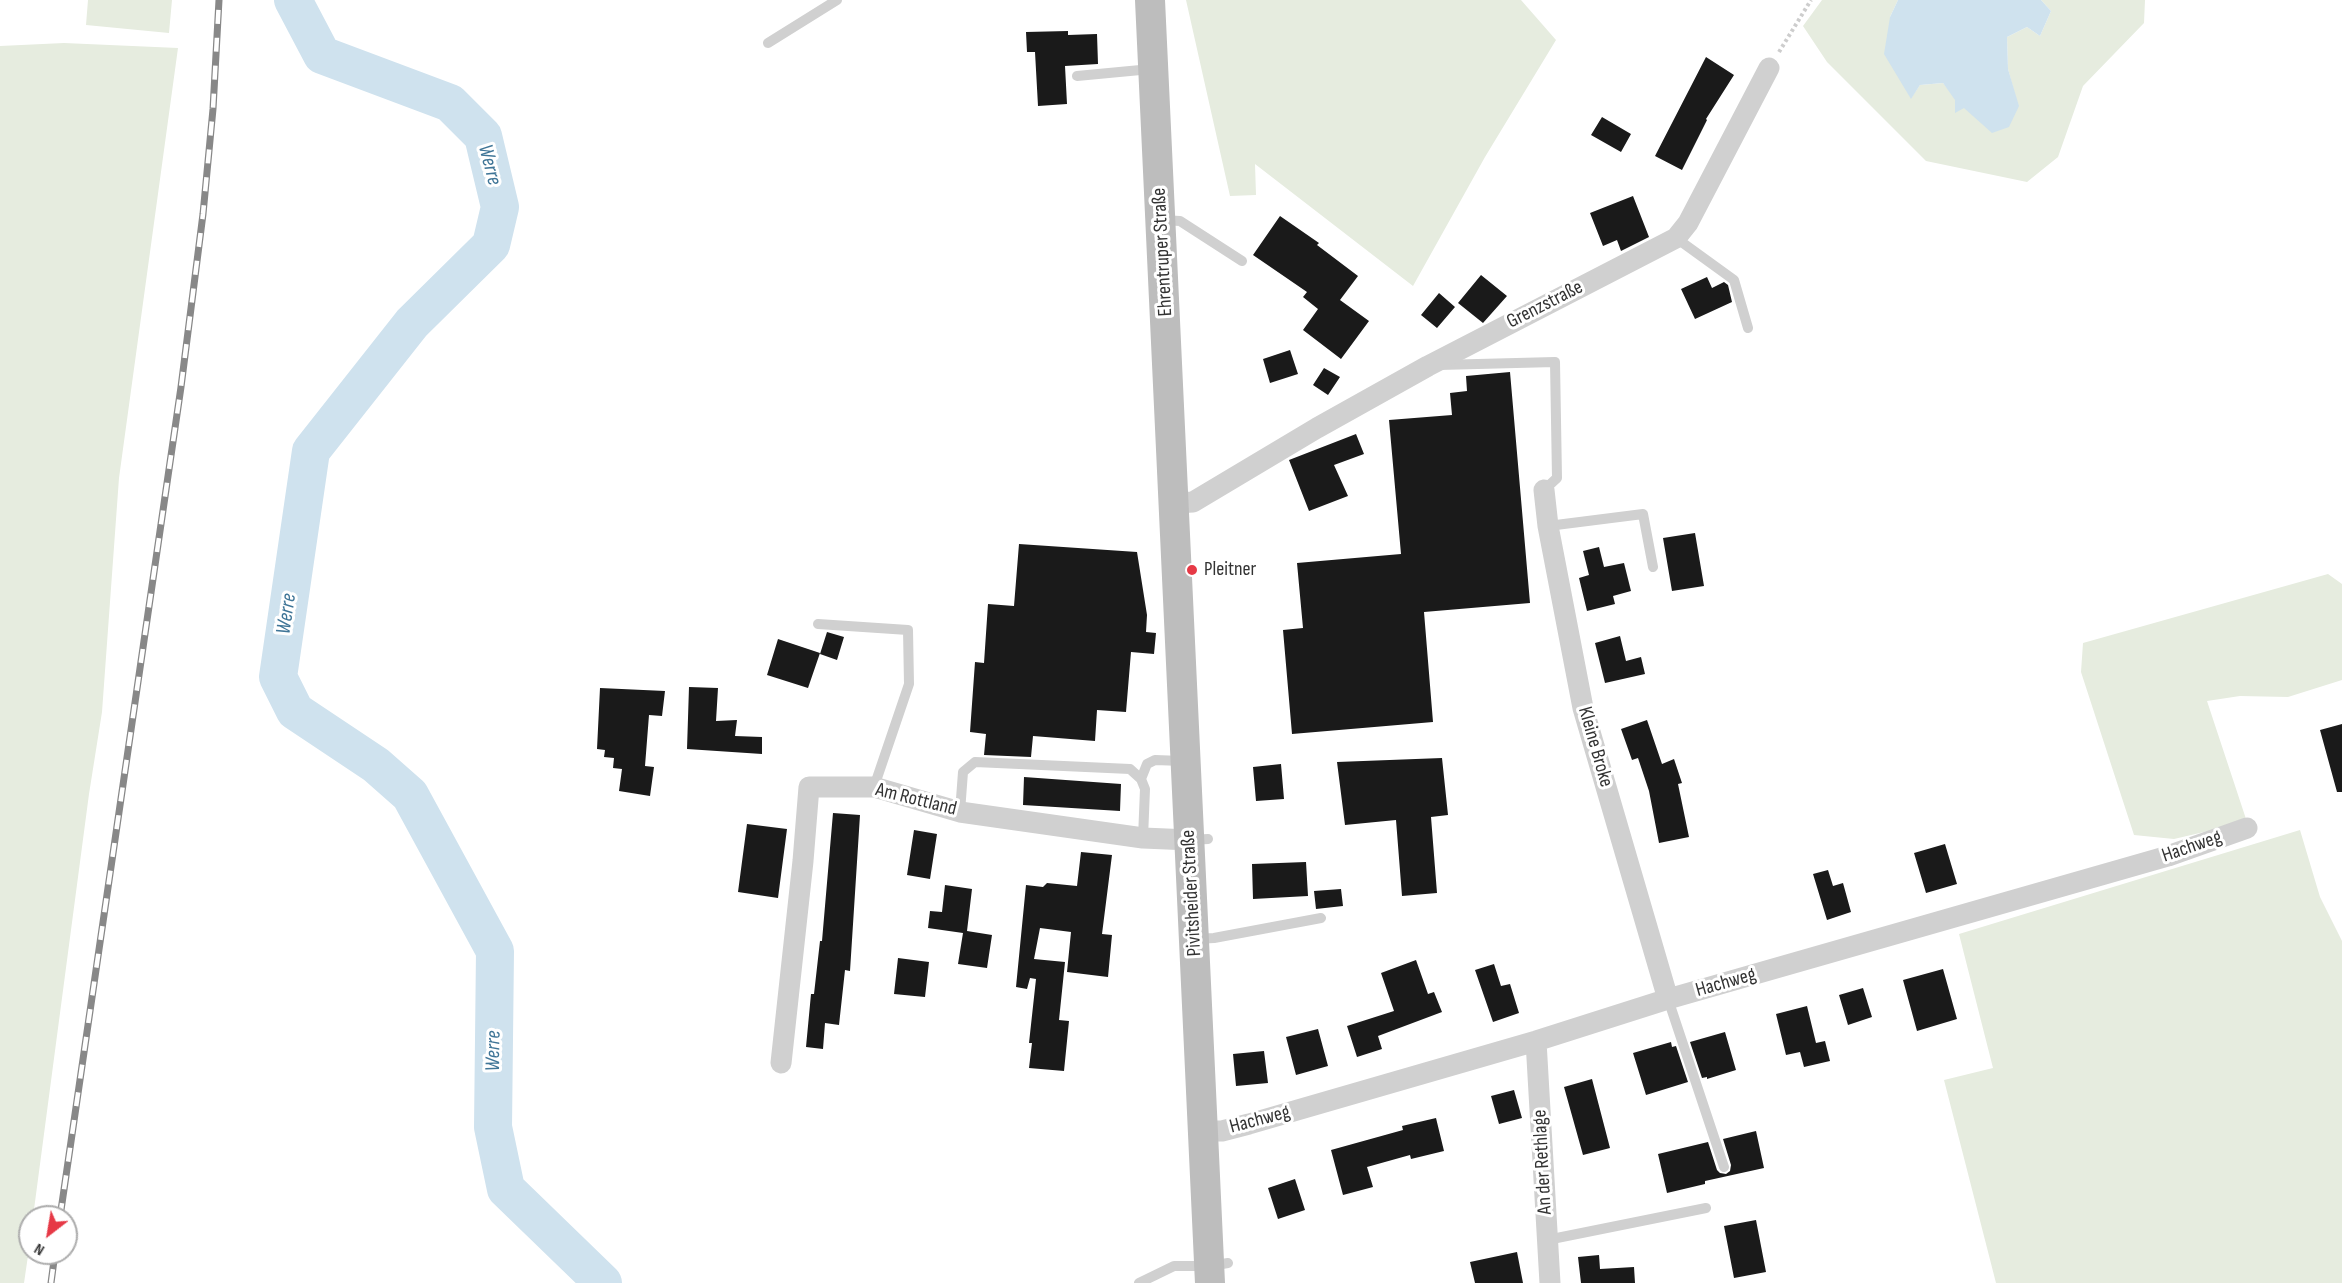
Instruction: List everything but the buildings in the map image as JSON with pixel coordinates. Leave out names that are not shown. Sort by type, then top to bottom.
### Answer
[{"type":"main road","name":"Ehrentruper Straße","points":[[1150,0],[1175,503]]},
{"type":"main road","name":"Pivitsheider Straße","points":[[1175,503],[1186,761],[1199,839],[1194,939],[1203,1131],[1216,1270]]},
{"type":"street","name":"Grenzstraße","points":[[1175,503],[1193,502],[1327,422],[1428,366],[1676,238],[1688,224],[1769,68]]},
{"type":"street","name":"Kleine Broke","points":[[1544,490],[1548,526],[1583,708],[1668,999]]},
{"type":"street","name":"Am Rottland","points":[[781,1063],[803,861],[808,787],[874,788],[960,812],[1143,838],[1199,839]]},
{"type":"street","name":"Hachweg","points":[[1203,1131],[1222,1131],[1249,1124],[1536,1041],[1668,999],[2168,856],[2247,828]]},
{"type":"street","name":"An der Rethlage","points":[[1536,1041],[1550,1283]]},
{"type":"lane","points":[[768,43],[819,5],[837,0]]},
{"type":"lane","points":[[1077,76],[1155,68]]},
{"type":"lane","points":[[1161,220],[1180,221],[1242,261]]},
{"type":"lane","points":[[1676,238],[1734,280],[1748,328]]},
{"type":"lane","points":[[1428,366],[1555,362],[1557,478],[1544,490]]},
{"type":"lane","points":[[1548,526],[1643,514],[1653,567]]},
{"type":"lane","points":[[818,624],[908,630],[909,684],[874,788]]},
{"type":"lane","points":[[1141,779],[1147,764],[1155,760],[1186,761]]},
{"type":"lane","points":[[960,812],[963,772],[975,762],[1130,770],[1141,779],[1144,789],[1143,838]]},
{"type":"lane","points":[[1194,939],[1214,938],[1321,918]]},
{"type":"lane","points":[[1668,999],[1724,1167]]},
{"type":"lane","points":[[1547,1240],[1706,1208]]},
{"type":"lane","points":[[1139,1283],[1174,1266],[1216,1270]]},
{"type":"path","points":[[1769,68],[1811,0]]},
{"type":"shaded area","points":[[88,0],[172,0],[169,33],[86,25]]},
{"type":"shaded area","points":[[1186,0],[1521,0],[1556,40],[1485,157],[1413,286],[1255,164],[1256,195],[1230,196]]},
{"type":"shaded area","points":[[1822,0],[1898,0],[1890,17],[1904,85],[1911,98],[1920,85],[1943,83],[1964,108],[2018,106],[2008,69],[2007,37],[2027,27],[2040,36],[2051,11],[2041,0],[2145,0],[2144,23],[2083,86],[2058,157],[2027,182],[1926,161],[1827,62],[1803,26]]},
{"type":"shaded area","points":[[64,43],[178,48],[119,478],[102,712],[35,1205],[18,1205],[18,1265],[27,1265],[24,1283],[0,1283],[0,46]]},
{"type":"shaded area","points":[[2328,574],[2342,584],[2342,680],[2288,697],[2240,696],[2207,701],[2247,822],[2174,839],[2134,835],[2081,672],[2083,643]]},
{"type":"shaded area","points":[[2300,830],[2320,897],[2342,941],[2342,1283],[1996,1283],[1944,1080],[1993,1068],[1959,934]]},
{"type":"water","points":[[1898,0],[2041,0],[2051,11],[2040,36],[2027,27],[2007,37],[2008,69],[2019,106],[2009,127],[1992,133],[1964,108],[1955,113],[1955,100],[1943,83],[1920,85],[1911,99],[1884,54],[1890,17]]},
{"type":"waterway","name":"Werre","points":[[293,0],[322,55],[450,103],[483,136],[500,207],[491,245],[412,323],[311,451],[278,677],[295,711],[376,765],[410,795],[495,951],[493,1127],[506,1189],[603,1283]]},
{"type":"railway","points":[[62,1205],[181,387],[203,214],[213,109],[219,0]]},
{"type":"railway","points":[[51,1283],[53,1265]]},
{"type":"place","name":"Pleitner","points":[[1192,570]]}]
